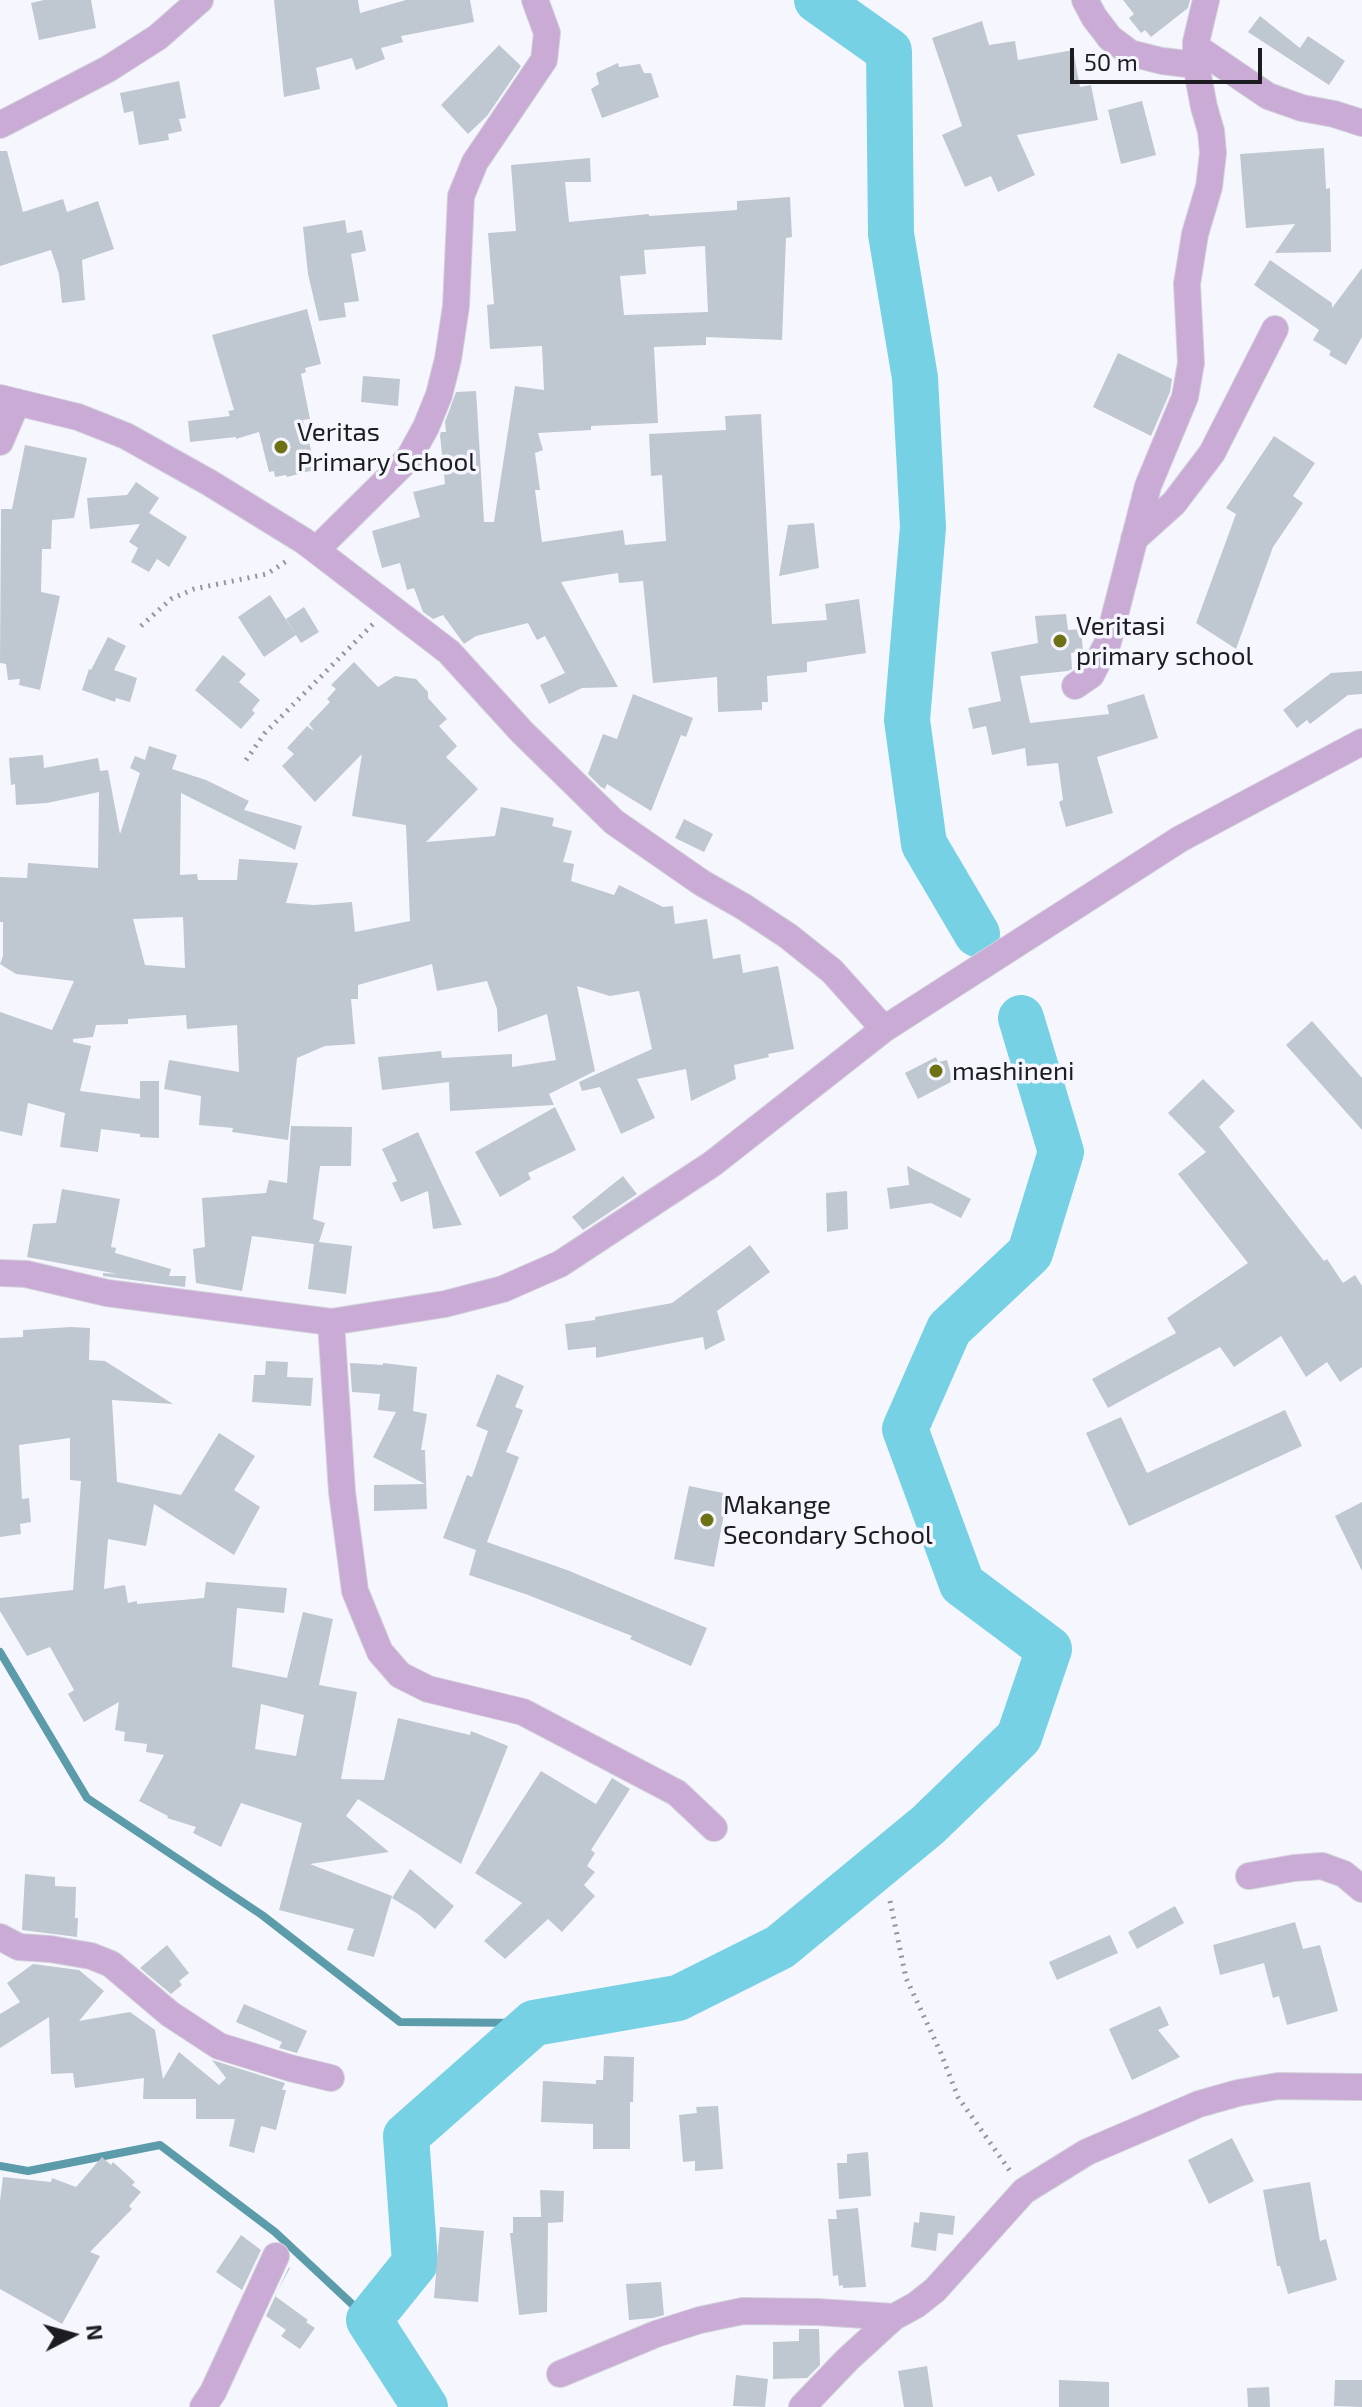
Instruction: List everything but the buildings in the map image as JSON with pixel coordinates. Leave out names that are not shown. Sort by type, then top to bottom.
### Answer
[{"type":"street","points":[[0,125],[37,103],[108,69],[158,37],[200,0]]},
{"type":"street","points":[[310,545],[409,458],[426,427],[439,395],[448,359],[456,306],[461,196],[475,162],[544,60],[547,33],[535,0]]},
{"type":"street","points":[[1085,0],[1110,38],[1130,53],[1162,61],[1196,56],[1268,96],[1362,123]]},
{"type":"street","points":[[1075,686],[1091,675],[1108,642],[1148,486],[1185,397],[1191,363],[1187,284],[1195,234],[1209,187],[1213,153],[1196,56],[1206,0]]},
{"type":"street","points":[[1134,539],[1174,503],[1212,453],[1275,329]]},
{"type":"street","points":[[0,442],[8,400],[78,417],[126,436],[310,545],[449,652],[522,732],[614,822],[702,883],[788,936],[832,971],[884,1029]]},
{"type":"street","points":[[0,1273],[26,1274],[107,1293],[331,1322],[445,1304],[503,1289],[560,1264],[712,1164],[884,1029],[1180,839],[1362,742]]},
{"type":"street","points":[[331,1322],[342,1492],[355,1591],[380,1652],[400,1675],[428,1689],[523,1712],[677,1793],[714,1828]]},
{"type":"street","points":[[1249,1876],[1322,1866],[1344,1874],[1362,1889]]},
{"type":"street","points":[[0,1937],[19,1947],[91,1956],[111,1964],[170,2014],[219,2046],[331,2078]]},
{"type":"street","points":[[802,2407],[894,2317],[935,2290],[1024,2191],[1087,2152],[1199,2104],[1278,2086],[1362,2087]]},
{"type":"street","points":[[203,2407],[213,2392],[276,2256]]},
{"type":"street","points":[[560,2374],[656,2334],[743,2311],[894,2317]]},
{"type":"path","points":[[141,626],[171,599],[194,589],[267,574],[310,545]]},
{"type":"path","points":[[246,760],[265,733],[391,606]]},
{"type":"path","points":[[890,1901],[906,1978],[958,2097],[1024,2191]]},
{"type":"waterway","points":[[817,0],[889,51],[891,234],[915,378],[923,527],[907,720],[924,844],[977,934]]},
{"type":"waterway","points":[[425,2407],[369,2320],[415,2263],[406,2136],[534,2023],[678,1998],[780,1947],[928,1825],[1019,1737],[1049,1649],[962,1584],[905,1429],[949,1329],[1030,1253],[1061,1152],[1021,1018]]},
{"type":"waterway","points":[[0,1652],[87,1798],[262,1915],[400,2022],[534,2023]]},
{"type":"waterway","points":[[0,2166],[28,2171],[160,2145],[275,2232],[369,2320]]},
{"type":"place","name":"Veritas Primary School","points":[[281,447]]},
{"type":"place","name":"Veritasi primary school","points":[[1060,641]]},
{"type":"place","name":"mashineni","points":[[936,1071]]},
{"type":"place","name":"Makange Secondary School","points":[[707,1520]]}]
